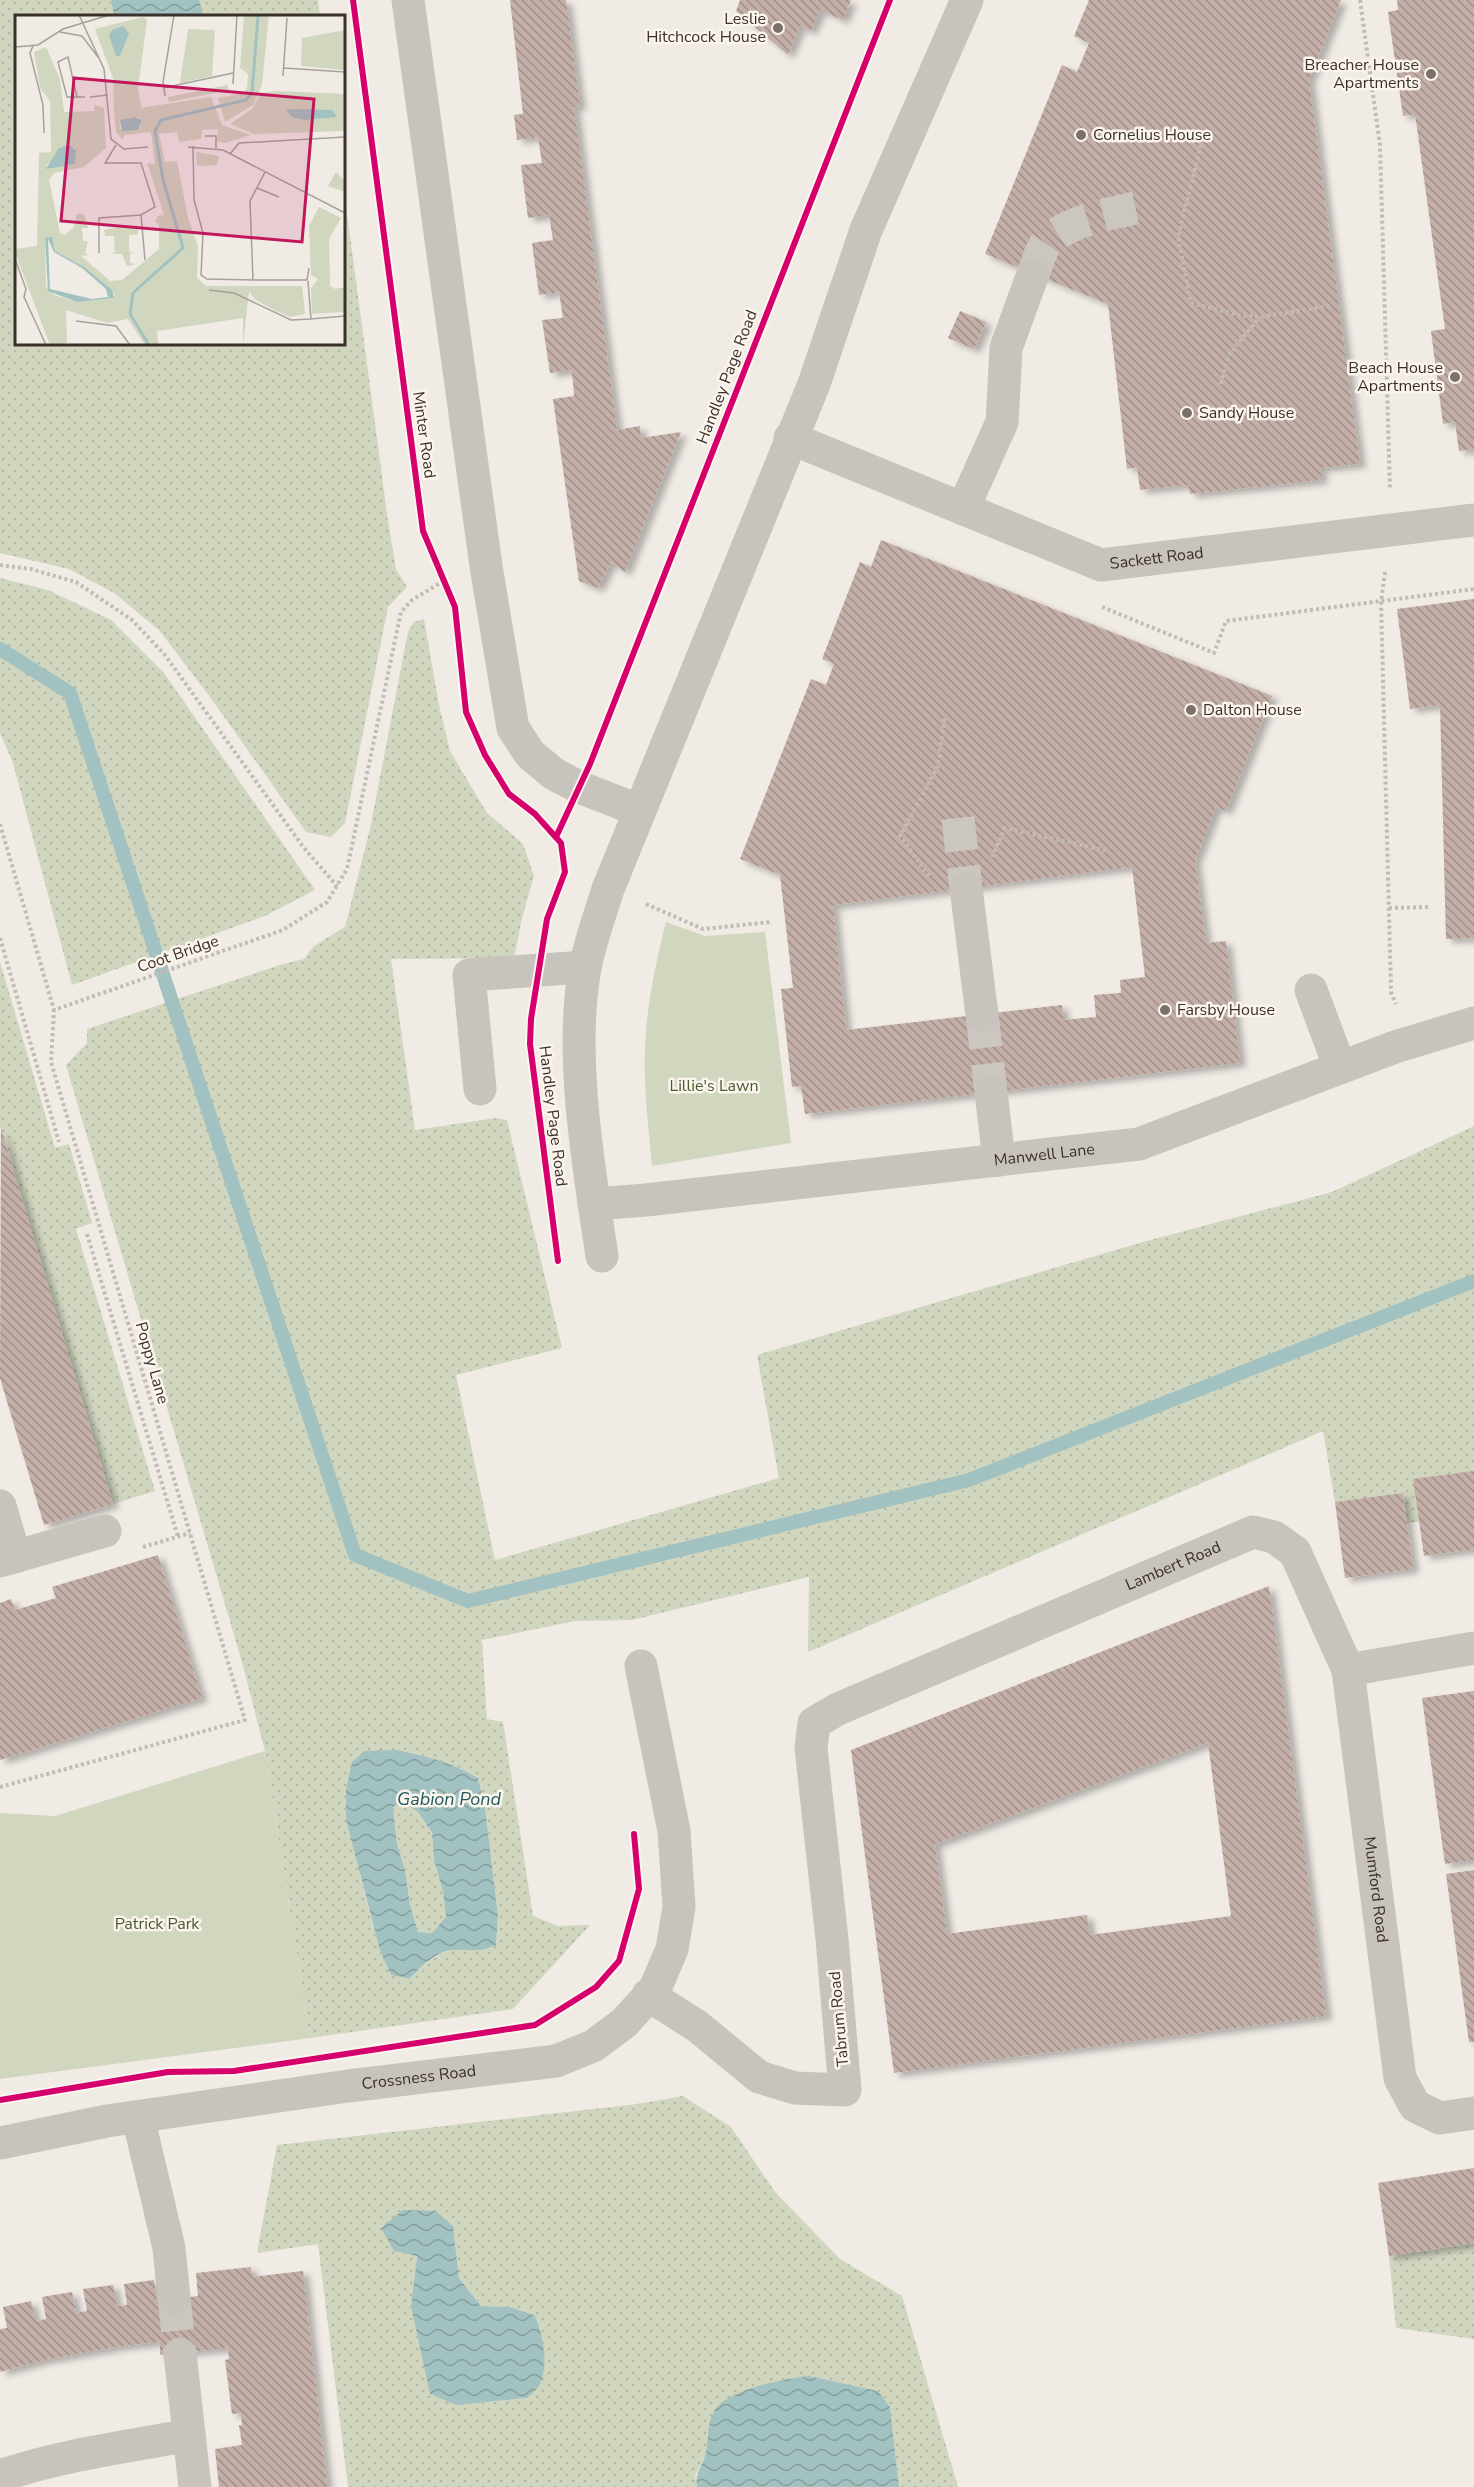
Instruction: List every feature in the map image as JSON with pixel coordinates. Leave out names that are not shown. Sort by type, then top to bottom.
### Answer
[{"type":"street","points":[[408,0],[486,566],[513,728],[530,754],[554,774],[579,787],[638,810]]},
{"type":"street","name":"Handley Page Road","points":[[602,1256],[580,1074],[580,1007],[585,968],[608,889],[638,810],[828,346],[866,230],[967,0]]},
{"type":"street","points":[[963,509],[1002,422],[1006,348],[1033,274]]},
{"type":"street","name":"Sackett Road","points":[[790,438],[1101,565],[1474,520]]},
{"type":"street","points":[[978,877],[982,1015]]},
{"type":"street","points":[[480,1089],[469,975],[585,968]]},
{"type":"street","points":[[1311,990],[1340,1068]]},
{"type":"street","name":"Manwell Lane","points":[[594,1204],[1139,1144],[1395,1047],[1474,1023]]},
{"type":"street","points":[[991,1092],[999,1160]]},
{"type":"street","points":[[0,1506],[8,1559],[105,1531]]},
{"type":"street","name":"Lambert Road","points":[[814,1723],[849,1705],[1253,1532],[1274,1537],[1295,1552],[1348,1670]]},
{"type":"street","points":[[1348,1670],[1474,1648]]},
{"type":"street","name":"Crossness Road","points":[[0,2143],[107,2121],[348,2086],[556,2061],[593,2046],[624,2023],[655,1989],[672,1949],[679,1907],[674,1831],[641,1666]]},
{"type":"street","name":"Mumford Road","points":[[1348,1670],[1400,2078],[1415,2106],[1440,2118],[1474,2113]]},
{"type":"street","name":"Tabrum Road","points":[[648,1995],[697,2026],[759,2078],[795,2088],[845,2090],[831,1929],[811,1748],[814,1723]]},
{"type":"street","points":[[138,2117],[169,2248],[174,2298]]},
{"type":"street","points":[[180,2354],[195,2487]]},
{"type":"street","points":[[0,2476],[24,2468],[98,2451],[189,2435]]},
{"type":"path","points":[[1201,145],[1178,237],[1191,303],[1239,315],[1259,317],[1330,306]]},
{"type":"path","points":[[1221,384],[1228,356],[1259,317]]},
{"type":"path","points":[[0,565],[31,569],[76,582],[132,620],[165,655],[304,848],[337,886]]},
{"type":"path","points":[[441,570],[448,589]]},
{"type":"path","points":[[930,877],[900,836],[938,766],[945,715]]},
{"type":"path","points":[[978,877],[1005,828],[1108,851]]},
{"type":"path","points":[[637,900],[703,929],[771,922]]},
{"type":"path","points":[[1389,909],[1431,907]]},
{"type":"path","points":[[0,938],[59,1142]]},
{"type":"path","points":[[87,1234],[178,1537],[190,1533]]},
{"type":"green space","points":[[0,0],[111,0],[114,15],[15,15],[15,345],[345,345],[345,198],[388,521],[396,569],[407,587],[388,607],[345,823],[331,837],[306,832],[210,697],[159,630],[114,593],[69,569],[0,553]]},
{"type":"green space","points":[[199,0],[318,0],[320,15],[204,15]]},
{"type":"green space","points":[[0,578],[48,590],[111,620],[164,673],[315,890],[265,916],[72,985],[13,763],[0,733]]},
{"type":"green space","points":[[424,619],[439,705],[450,751],[487,813],[523,844],[534,876],[514,958],[391,959],[415,1130],[496,1118],[507,1120],[562,1348],[456,1375],[495,1560],[779,1478],[757,1355],[1143,1242],[1332,1192],[1474,1126],[1474,1471],[1419,1522],[1407,1523],[1403,1493],[1335,1502],[1323,1431],[808,1652],[809,1577],[632,1620],[575,1621],[482,1640],[487,1719],[503,1722],[533,1916],[558,1926],[590,1925],[513,2009],[310,2038],[265,1751],[242,1662],[66,1065],[87,1043],[87,1029],[304,959],[314,946],[345,927],[370,829],[408,632],[414,622]],"holes":[[[397,1750],[429,1757],[469,1772],[478,1778],[485,1807],[498,1914],[496,1945],[483,1949],[454,1949],[442,1953],[408,1979],[391,1975],[380,1951],[360,1876]]]},
{"type":"green space","name":"Lillie's Lawn","points":[[666,922],[705,936],[765,932],[791,1143],[652,1166],[646,1099],[645,1049],[651,990]]},
{"type":"green space","points":[[0,962],[55,1148],[69,1144],[92,1223],[76,1229],[155,1491],[113,1504],[0,1126]]},
{"type":"green space","name":"Patrick Park","points":[[265,1751],[310,2038],[0,2079],[0,1813],[55,1816]]},
{"type":"green space","points":[[404,1803],[418,1812],[432,1834],[434,1860],[443,1892],[446,1917],[433,1933],[418,1932],[410,1905],[405,1870],[397,1844],[393,1807]]},
{"type":"green space","points":[[683,2096],[731,2127],[775,2192],[840,2259],[902,2296],[958,2487],[899,2487],[890,2407],[878,2391],[809,2376],[713,2411],[706,2453],[695,2476],[697,2487],[348,2487],[318,2244],[257,2253],[277,2145],[637,2104]],"holes":[[[453,2226],[459,2278],[481,2306],[509,2307],[527,2398],[456,2405],[411,2306],[417,2255]]]},
{"type":"green space","points":[[1474,2243],[1474,2339],[1396,2328],[1389,2256]]},
{"type":"water","points":[[111,0],[199,0],[204,15],[114,15]]},
{"type":"water","name":"Gabion Pond","points":[[397,1750],[439,1760],[478,1778],[485,1807],[498,1915],[496,1945],[480,1950],[453,1950],[440,1953],[409,1979],[391,1975],[380,1951],[346,1819],[346,1791],[352,1762],[364,1751]],"holes":[[[404,1803],[418,1812],[432,1833],[434,1860],[443,1892],[446,1917],[432,1933],[418,1932],[397,1844],[393,1807]]]},
{"type":"water","points":[[403,2210],[436,2211],[453,2226],[459,2278],[481,2306],[509,2307],[534,2315],[542,2339],[544,2368],[539,2386],[527,2398],[456,2405],[430,2394],[411,2306],[417,2256],[394,2251],[381,2228]]},
{"type":"water","points":[[809,2376],[878,2391],[890,2407],[899,2487],[697,2487],[698,2473],[706,2452],[710,2420],[721,2403],[757,2386]]},
{"type":"building","points":[[510,0],[566,0],[580,106],[574,107],[617,430],[640,426],[641,438],[681,432],[625,572],[611,562],[598,588],[579,581],[553,399],[574,396],[573,383],[571,370],[550,373],[542,320],[563,318],[559,292],[539,295],[532,243],[553,240],[549,215],[528,218],[521,165],[542,163],[538,137],[517,140],[514,115],[523,114]]},
{"type":"building","name":"Leslie Hitchcock House","points":[[740,0],[851,0],[843,20],[820,10],[811,31],[800,26],[788,55],[736,11]]},
{"type":"building","points":[[1089,0],[1341,0],[1309,80],[1360,464],[1320,468],[1322,480],[1190,494],[1188,485],[1140,490],[1137,467],[1127,469],[1108,304],[985,254],[1062,65],[1077,72],[1089,43],[1074,36]]},
{"type":"building","points":[[1397,0],[1474,0],[1474,449],[1459,451],[1455,422],[1443,424],[1431,331],[1445,329],[1415,114],[1403,116],[1388,12],[1398,10]]},
{"type":"building","points":[[960,311],[986,322],[974,349],[948,338]]},
{"type":"building","points":[[881,540],[1272,696],[1226,811],[1216,807],[1195,861],[1206,943],[1226,941],[1240,1063],[805,1114],[801,1086],[792,1087],[781,989],[793,988],[780,875],[740,859],[811,679],[826,685],[834,664],[822,659],[860,562],[871,567]],"holes":[[[1132,867],[1145,977],[1120,980],[1121,993],[1094,995],[1096,1017],[1063,1020],[1062,1005],[846,1030],[833,905]]]},
{"type":"building","points":[[1474,599],[1474,938],[1446,939],[1440,705],[1410,709],[1397,609]]},
{"type":"building","points":[[1,1128],[113,1504],[44,1525],[0,1378]]},
{"type":"building","points":[[1474,1471],[1474,1549],[1424,1556],[1413,1479]]},
{"type":"building","points":[[1403,1493],[1413,1569],[1345,1578],[1335,1502]]},
{"type":"building","points":[[158,1555],[202,1698],[0,1760],[0,1603],[11,1599],[15,1610],[56,1598],[52,1587]]},
{"type":"building","points":[[1269,1586],[1326,2016],[894,2073],[851,1750]],"holes":[[[1208,1743],[1231,1916],[1090,1935],[1087,1915],[947,1934],[935,1844]]]},
{"type":"building","points":[[1474,1691],[1474,1860],[1445,1864],[1422,1698]]},
{"type":"building","points":[[1474,1870],[1474,2042],[1469,2042],[1446,1874]]},
{"type":"building","points":[[1474,2168],[1474,2243],[1389,2256],[1378,2183]]},
{"type":"building","points":[[251,2267],[252,2277],[303,2271],[327,2487],[219,2487],[215,2449],[242,2445],[239,2425],[242,2425],[241,2413],[232,2414],[225,2360],[229,2359],[228,2348],[160,2355],[160,2342],[122,2346],[44,2360],[0,2372],[0,2329],[7,2328],[3,2307],[31,2301],[36,2321],[46,2319],[42,2297],[72,2292],[76,2313],[87,2311],[83,2289],[113,2285],[117,2306],[127,2305],[124,2284],[154,2280],[157,2301],[198,2296],[196,2273]]},
{"type":"waterway","points":[[0,649],[70,693],[355,1555],[468,1601],[969,1480],[1474,1281]]},
{"type":"tunnel","points":[[1033,274],[1046,243],[1066,228],[1092,218],[1144,206]]},
{"type":"tunnel","points":[[958,818],[966,888]]},
{"type":"tunnel","points":[[982,1015],[991,1092]]},
{"type":"tunnel","points":[[174,2298],[180,2354]]},
{"type":"cycle path","name":"Minter Road","points":[[353,0],[423,531],[455,607],[466,712],[485,755],[509,794],[535,814],[561,843],[565,872],[547,919],[531,1019],[530,1044],[558,1261]]},
{"type":"cycle path","points":[[556,837],[590,764],[890,0]]},
{"type":"cycle path","points":[[0,2100],[168,2072],[234,2071],[535,2025],[596,1987],[619,1961],[639,1889],[634,1834]]},
{"type":"place","name":"Leslie Hitchcock House","points":[[778,28]]},
{"type":"place","name":"Breacher House Apartments","points":[[1431,74]]},
{"type":"place","name":"Cornelius House","points":[[1081,135]]},
{"type":"place","name":"Beach House Apartments","points":[[1455,377]]},
{"type":"place","name":"Sandy House","points":[[1187,413]]},
{"type":"place","name":"Dalton House","points":[[1191,710]]},
{"type":"place","name":"Farsby House","points":[[1165,1010]]}]
